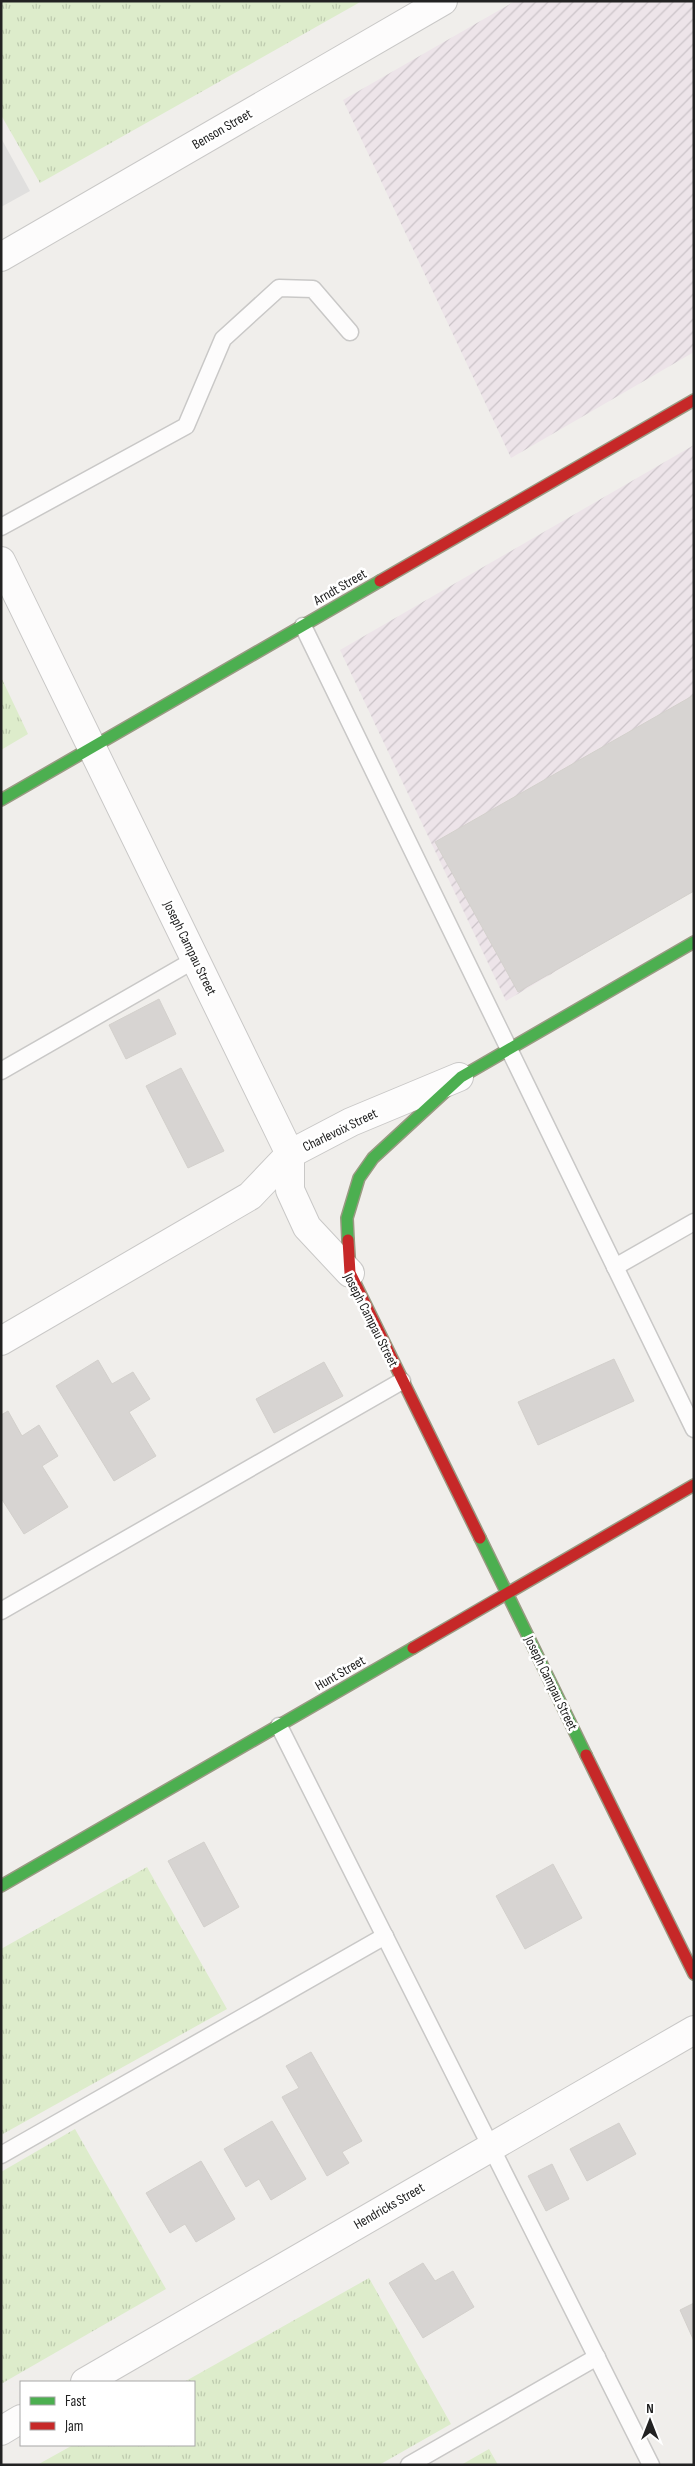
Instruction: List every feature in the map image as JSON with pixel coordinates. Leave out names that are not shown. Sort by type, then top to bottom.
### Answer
[{"type":"street","name":"Benson Street","points":[[1,257],[443,1]]},
{"type":"street","name":"Arndt Street","points":[[1,800],[694,400]]},
{"type":"street","name":"Joseph Campau Street","points":[[1,562],[290,1154],[290,1190],[307,1227],[350,1274],[694,1974]]},
{"type":"street","name":"Charlevoix Street","points":[[1,1341],[250,1196],[290,1154],[351,1122],[461,1076],[694,942]]},
{"type":"street","points":[[350,1274],[346,1218],[359,1178],[373,1158],[461,1076]]},
{"type":"street","name":"Hunt Street","points":[[1,1886],[694,1485]]},
{"type":"street","name":"Hendricks Street","points":[[87,2381],[694,2030]]},
{"type":"street","points":[[1,2431],[20,2420]]},
{"type":"lane","points":[[1,527],[186,426],[223,339],[279,288],[313,289],[350,332]]},
{"type":"lane","points":[[303,626],[694,1429]]},
{"type":"lane","points":[[1,1071],[196,959]]},
{"type":"lane","points":[[615,1267],[694,1222]]},
{"type":"lane","points":[[1,1611],[402,1380]]},
{"type":"lane","points":[[279,1726],[651,2465]]},
{"type":"lane","points":[[1,2155],[385,1936]]},
{"type":"lane","points":[[408,2465],[597,2357]]},
{"type":"shaded area","points":[[515,1],[694,1],[694,352],[511,458],[343,100]]},
{"type":"shaded area","points":[[1,138],[30,191],[1,207]]},
{"type":"shaded area","points":[[694,445],[694,889],[506,1001],[340,650]]},
{"type":"green space","points":[[1,1],[362,1],[40,183],[1,115]]},
{"type":"green space","points":[[1,677],[28,734],[1,750]]},
{"type":"green space","points":[[147,1867],[227,2009],[1,2135],[1,1949]]},
{"type":"green space","points":[[75,2129],[166,2289],[1,2384],[1,2172]]},
{"type":"green space","points":[[369,2278],[451,2424],[379,2465],[37,2465],[71,2446],[195,2446],[195,2381],[186,2381]]},
{"type":"green space","points":[[489,2449],[498,2465],[461,2465]]},
{"type":"building","points":[[694,695],[694,891],[518,992],[435,842]]},
{"type":"building","points":[[159,999],[176,1034],[126,1059],[109,1025]]},
{"type":"building","points":[[181,1068],[224,1151],[188,1168],[146,1086]]},
{"type":"building","points":[[614,1359],[634,1401],[538,1445],[518,1402]]},
{"type":"building","points":[[98,1360],[112,1384],[133,1372],[150,1399],[129,1412],[156,1456],[114,1481],[56,1386]]},
{"type":"building","points":[[324,1362],[343,1396],[274,1433],[256,1399]]},
{"type":"building","points":[[8,1411],[22,1436],[39,1425],[58,1456],[42,1466],[68,1507],[24,1534],[1,1498],[1,1415]]},
{"type":"building","points":[[204,1842],[239,1907],[204,1927],[168,1861]]},
{"type":"building","points":[[553,1864],[582,1918],[525,1949],[496,1896]]},
{"type":"building","points":[[311,2052],[362,2141],[342,2152],[349,2163],[327,2176],[282,2097],[299,2088],[286,2066]]},
{"type":"building","points":[[272,2121],[306,2179],[271,2200],[259,2179],[246,2187],[224,2149]]},
{"type":"building","points":[[619,2123],[636,2154],[587,2181],[570,2149]]},
{"type":"building","points":[[201,2161],[235,2219],[196,2242],[185,2224],[170,2233],[146,2193]]},
{"type":"building","points":[[552,2164],[569,2199],[546,2211],[528,2176]]},
{"type":"building","points":[[423,2263],[435,2281],[453,2271],[474,2307],[423,2338],[389,2283]]},
{"type":"building","points":[[694,2303],[694,2341],[680,2310]]},
{"type":"traffic: fast","points":[[1,800],[380,581]]},
{"type":"traffic: fast","points":[[348,1240],[347,1218],[359,1178],[373,1158],[461,1077],[694,942]]},
{"type":"traffic: fast","points":[[480,1538],[586,1755]]},
{"type":"traffic: fast","points":[[1,1886],[413,1648]]},
{"type":"traffic: jam","points":[[380,581],[694,400]]},
{"type":"traffic: jam","points":[[348,1240],[350,1273],[480,1538]]},
{"type":"traffic: jam","points":[[413,1648],[694,1485]]},
{"type":"traffic: jam","points":[[586,1755],[694,1974]]}]
